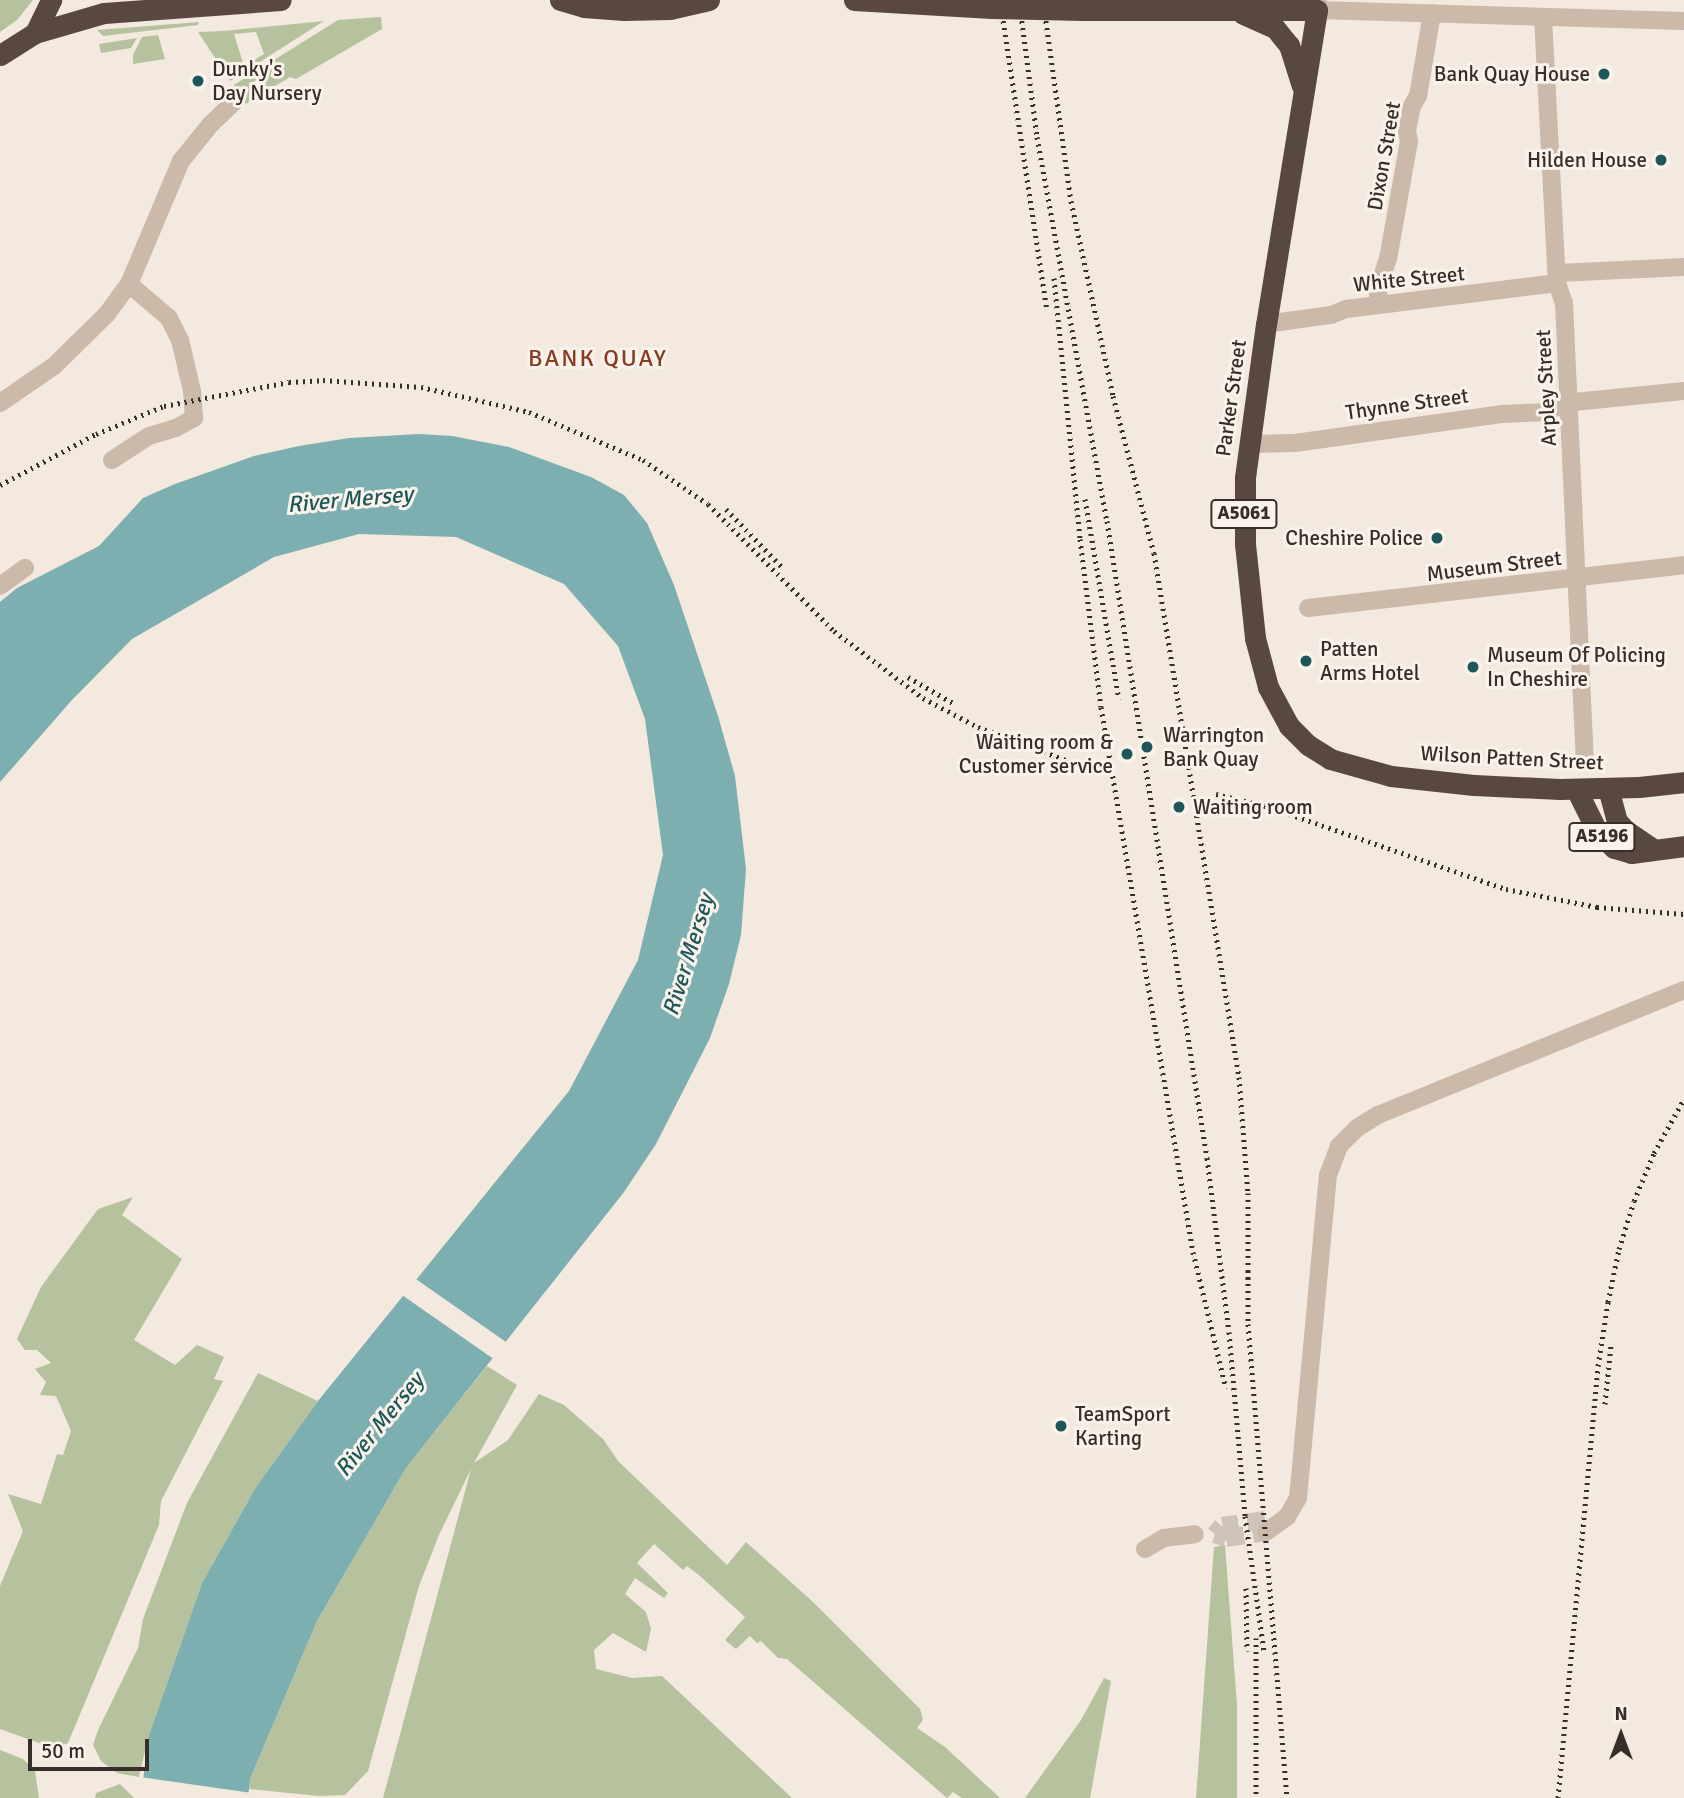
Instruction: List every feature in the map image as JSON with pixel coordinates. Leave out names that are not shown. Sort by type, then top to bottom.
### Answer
[{"type":"highway","points":[[35,33],[51,0]]},
{"type":"highway","points":[[0,55],[35,33],[104,13],[281,0]]},
{"type":"highway","points":[[560,0],[584,7],[624,10],[670,9],[709,0]]},
{"type":"highway","points":[[854,0],[1082,10],[1222,10],[1317,5]]},
{"type":"highway","name":"Parker Street","points":[[1317,5],[1249,444],[1245,477],[1245,544],[1253,623],[1262,665],[1274,700],[1289,726],[1308,745],[1340,764]]},
{"type":"highway","points":[[1222,10],[1244,14],[1275,28],[1292,50],[1303,95]]},
{"type":"highway","name":"Wilson Patten Street","points":[[1340,764],[1369,772],[1474,785],[1576,789],[1684,782]]},
{"type":"highway","name":"A5196","points":[[1608,788],[1618,821],[1625,830],[1652,848]]},
{"type":"highway","name":"A5196","points":[[1576,789],[1597,831],[1614,848],[1631,853],[1652,848],[1684,846]]},
{"type":"street","points":[[1317,5],[1432,13],[1684,21]]},
{"type":"street","name":"Dixon Street","points":[[1378,305],[1378,289],[1388,259],[1408,146],[1407,131],[1412,106],[1418,96],[1432,13]]},
{"type":"street","name":"Arpley Street","points":[[1543,17],[1558,278],[1564,303],[1578,552],[1575,579],[1585,759]]},
{"type":"street","points":[[0,403],[54,366],[88,334],[129,284],[181,161],[209,125],[236,100]]},
{"type":"street","name":"White Street","points":[[1266,324],[1558,278],[1684,267]]},
{"type":"street","points":[[112,460],[149,436],[176,429],[194,418],[180,340],[169,318],[129,284]]},
{"type":"street","name":"Thynne Street","points":[[1249,444],[1295,443],[1501,414],[1548,412],[1569,404],[1684,391]]},
{"type":"street","name":"Museum Street","points":[[1308,608],[1684,565]]},
{"type":"street","points":[[0,586],[25,568]]},
{"type":"street","points":[[1269,1525],[1287,1517],[1298,1498],[1328,1175],[1339,1146],[1357,1128],[1378,1115],[1684,989]]},
{"type":"street","points":[[1145,1549],[1164,1538],[1195,1534]]},
{"type":"green space","points":[[0,0],[33,0],[17,20],[0,32]]},
{"type":"green space","points":[[381,17],[382,29],[296,79],[290,77],[246,104],[234,85],[338,20]]},
{"type":"green space","points":[[324,21],[230,81],[198,32]],"holes":[[[256,32],[264,54],[244,66],[234,34]]]},
{"type":"green space","points":[[199,22],[198,25],[103,36],[97,30]]},
{"type":"green space","points":[[158,35],[165,59],[133,64],[133,55],[142,37]]},
{"type":"green space","points":[[137,38],[131,48],[101,53],[99,44]]},
{"type":"green space","points":[[133,1197],[122,1215],[182,1259],[134,1340],[175,1365],[197,1345],[224,1357],[214,1379],[223,1381],[161,1501],[159,1525],[68,1743],[53,1748],[0,1729],[0,1586],[23,1531],[8,1494],[41,1504],[57,1454],[63,1455],[71,1431],[56,1396],[40,1395],[46,1382],[35,1369],[51,1363],[37,1350],[25,1350],[17,1339],[41,1287],[98,1209]]},
{"type":"green space","points":[[487,1366],[517,1385],[474,1463],[508,1440],[539,1394],[564,1405],[603,1439],[618,1461],[727,1565],[746,1542],[812,1601],[920,1709],[923,1720],[917,1728],[945,1747],[1000,1798],[962,1798],[953,1792],[947,1798],[787,1659],[778,1658],[761,1641],[757,1643],[750,1636],[736,1649],[725,1640],[745,1617],[700,1576],[687,1566],[683,1570],[654,1544],[637,1563],[668,1593],[664,1598],[635,1578],[625,1594],[646,1612],[651,1629],[646,1652],[613,1633],[594,1650],[596,1669],[632,1678],[662,1676],[792,1798],[383,1798],[471,1469],[439,1535],[419,1586],[368,1771],[345,1795],[319,1796],[249,1789],[250,1779],[317,1621],[406,1468]]},
{"type":"green space","points":[[258,1373],[318,1401],[256,1487],[202,1583],[148,1738],[139,1777],[117,1773],[101,1761],[93,1745],[98,1730],[138,1648],[143,1619],[187,1503]]},
{"type":"green space","points":[[1225,1545],[1237,1705],[1237,1798],[1196,1798],[1214,1547]]},
{"type":"green space","points":[[1104,1678],[1111,1681],[1090,1798],[1025,1798],[1081,1720]]},
{"type":"green space","points":[[0,1750],[23,1759],[35,1771],[39,1798],[0,1798]]},
{"type":"green space","points":[[120,1784],[134,1798],[95,1798],[96,1793]]},
{"type":"water","name":"River Mersey","points":[[419,434],[452,436],[509,447],[591,477],[624,495],[647,523],[674,585],[735,776],[746,869],[741,935],[729,984],[710,1038],[656,1144],[624,1192],[406,1468],[317,1621],[250,1779],[248,1798],[141,1798],[148,1738],[202,1583],[256,1487],[318,1401],[569,1091],[638,960],[663,855],[645,719],[618,646],[564,584],[456,537],[359,534],[274,557],[132,639],[72,700],[0,782],[0,602],[17,588],[99,546],[143,498],[175,484],[254,456],[299,446],[349,438]]},
{"type":"pier","points":[[413,1277],[509,1344],[497,1361],[401,1294]]},
{"type":"pier","points":[[140,1777],[252,1793],[252,1798],[137,1798]]},
{"type":"tunnel","points":[[1265,1520],[1222,1526],[1215,1534],[1226,1538],[1266,1532]]},
{"type":"railway","points":[[1000,0],[1047,310]]},
{"type":"railway","points":[[1019,0],[1037,137],[1107,521],[1207,1158],[1229,1332],[1245,1516],[1264,1652]]},
{"type":"railway","points":[[1043,0],[1071,201],[1113,396],[1154,553],[1239,1077],[1248,1193],[1248,1324],[1287,1798]]},
{"type":"railway","points":[[1054,278],[1080,539],[1101,707],[1193,1252],[1226,1388]]},
{"type":"railway","points":[[0,485],[96,434],[164,406],[289,382],[323,380],[421,387],[529,412],[643,460],[708,504],[834,631],[923,698],[978,727],[1079,765]]},
{"type":"railway","points":[[1085,499],[1119,699]]},
{"type":"railway","points":[[726,509],[784,569]]},
{"type":"railway","points":[[908,677],[953,703]]},
{"type":"railway","points":[[1216,794],[1269,807],[1506,889],[1597,907],[1684,914]]},
{"type":"railway","points":[[1558,1798],[1598,1366],[1608,1302],[1619,1249],[1634,1201],[1654,1153],[1684,1099]]},
{"type":"railway","points":[[1605,1404],[1611,1345]]},
{"type":"railway","points":[[1246,1588],[1247,1651]]},
{"type":"railway","points":[[1256,1638],[1256,1798]]},
{"type":"place","name":"Bank Quay House","points":[[1604,74]]},
{"type":"place","name":"Dunky's Day Nursery","points":[[198,81]]},
{"type":"place","name":"Hilden House","points":[[1661,160]]},
{"type":"place","name":"Cheshire Police","points":[[1437,538]]},
{"type":"place","name":"Patten Arms Hotel","points":[[1306,661]]},
{"type":"place","name":"Museum Of Policing In Cheshire","points":[[1473,667]]},
{"type":"place","name":"Warrington Bank Quay","points":[[1147,747]]},
{"type":"place","name":"Waiting room & Customer service","points":[[1127,754]]},
{"type":"place","name":"Waiting room","points":[[1179,807]]},
{"type":"place","name":"TeamSport Karting","points":[[1061,1426]]},
{"type":"district","name":"BANK QUAY","points":[[598,359]]}]
